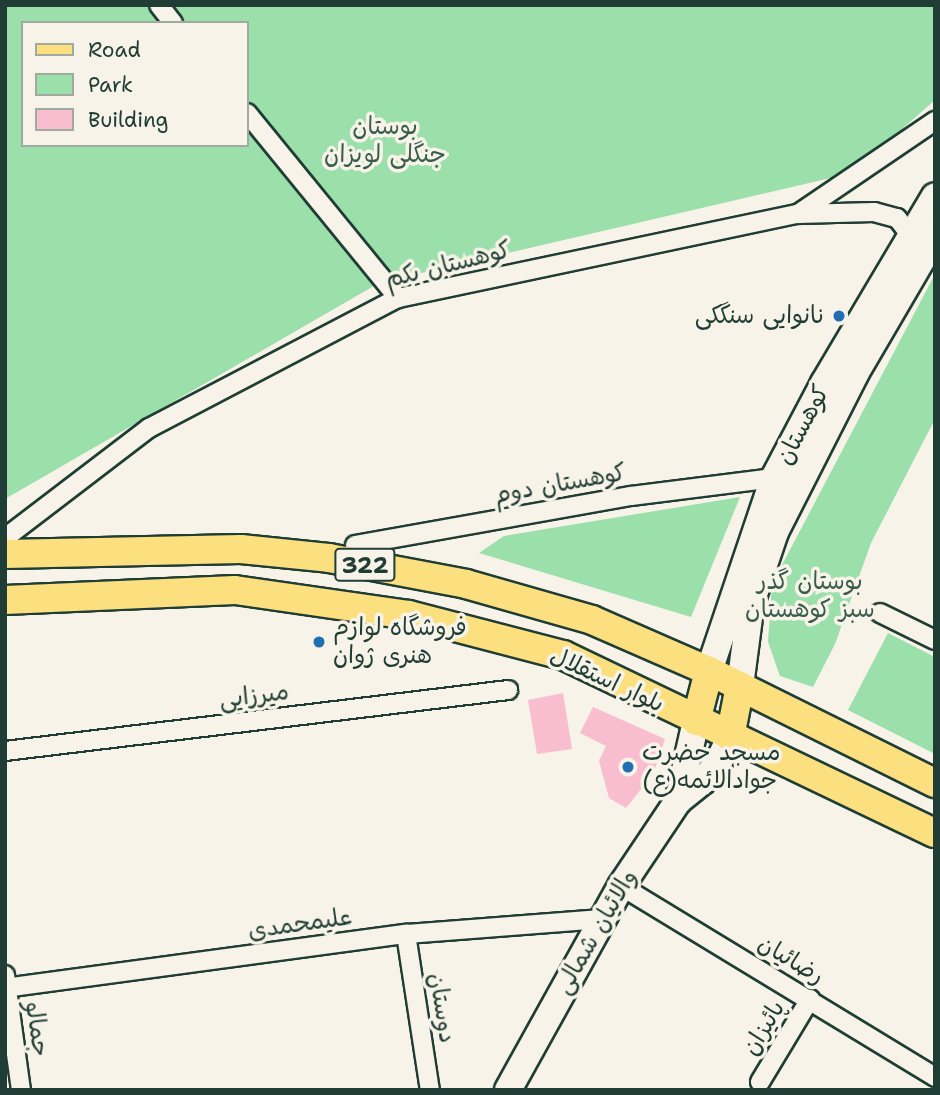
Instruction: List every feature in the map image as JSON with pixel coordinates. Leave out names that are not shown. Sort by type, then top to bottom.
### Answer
[{"type":"main road","name":"کوهستان","points":[[740,686],[751,603],[762,564],[802,477],[923,237],[935,196]]},
{"type":"main road","name":"کوهستان","points":[[709,671],[774,478],[923,237]]},
{"type":"main road","points":[[774,478],[802,477]]},
{"type":"main road","name":"بلوار استقلال","points":[[5,554],[228,549],[329,558],[466,584],[592,621],[709,671],[935,783]]},
{"type":"main road","name":"بلوار استقلال","points":[[5,600],[235,590],[409,615],[563,655],[935,834]]},
{"type":"main road","points":[[696,721],[709,671]]},
{"type":"main road","points":[[730,737],[740,686]]},
{"type":"main road","name":"والائیان شمالی","points":[[678,801],[696,721]]},
{"type":"main road","name":"والائیان شمالی","points":[[508,1090],[621,886],[678,801],[703,781],[730,737]]},
{"type":"main road","name":"والائیان شمالی","points":[[496,1090],[519,1066]]},
{"type":"street","points":[[159,5],[171,21]]},
{"type":"street","points":[[248,114],[398,298]]},
{"type":"street","name":"کوهستان یکم","points":[[5,538],[149,428],[398,298],[798,214],[935,121]]},
{"type":"street","points":[[798,214],[874,212],[897,218],[923,237]]},
{"type":"street","name":"کوهستان دوم","points":[[355,545],[631,496],[774,478]]},
{"type":"street","points":[[880,613],[935,640]]},
{"type":"street","name":"میرزایی","points":[[5,751],[508,690]]},
{"type":"street","name":"رضائیان","points":[[621,886],[935,1077]]},
{"type":"street","name":"علیمحمدی","points":[[6,984],[406,934],[602,919]]},
{"type":"street","name":"دوستان","points":[[406,934],[430,1090]]},
{"type":"street","name":"جمالو","points":[[6,984],[21,1090]]},
{"type":"street","name":"پائیزان","points":[[760,1082],[810,999]]},
{"type":"green space","name":"بوستان جنگلی لویزان","points":[[5,5],[935,5],[935,100],[852,173],[379,283],[5,499]]},
{"type":"green space","name":"بوستان گذر سبز کوهستان","points":[[935,274],[935,419],[871,543],[835,644],[813,687],[780,676],[768,642],[772,584]]},
{"type":"green space","points":[[740,497],[691,617],[479,553],[504,536]]},
{"type":"green space","points":[[888,633],[935,657],[935,754],[848,710]]},
{"type":"building","points":[[563,693],[572,749],[537,754],[528,700]]},
{"type":"building","name":"مسجد حضرت جوادالائمه(ع)","points":[[593,707],[665,739],[653,774],[626,808],[609,798],[599,761],[606,746],[580,733]]},
{"type":"place","name":"نانوایی سنگکی","points":[[839,316]]},
{"type":"place","name":"فروشگاه لوازم هنری ژوان","points":[[319,642]]},
{"type":"place","name":"مسجد حضرت جوادالائمه(ع)","points":[[628,767]]}]
